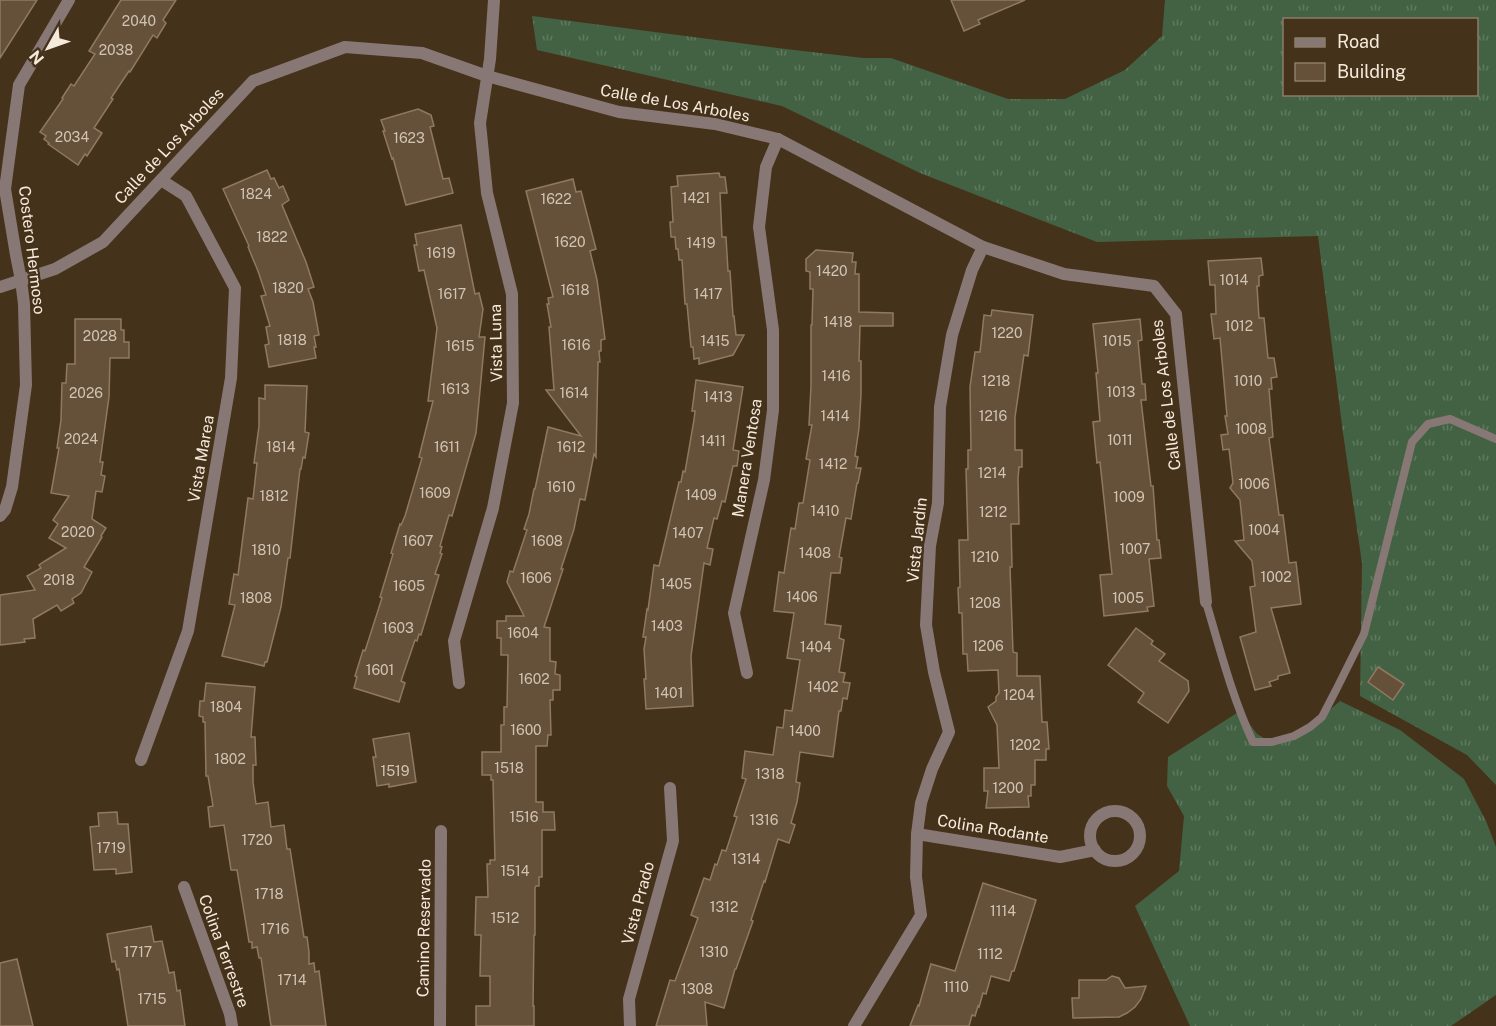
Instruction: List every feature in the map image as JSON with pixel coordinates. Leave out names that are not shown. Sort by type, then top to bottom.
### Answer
[{"type":"street","name":"Costero Hermoso","points":[[0,516],[5,510],[12,487],[26,385],[24,304],[5,189],[19,85],[69,0]]},
{"type":"street","name":"Vista Luna","points":[[459,683],[454,641],[493,508],[513,403],[512,294],[487,193],[480,123],[490,59],[494,0]]},
{"type":"street","name":"Calle de Los Arboles","points":[[0,287],[55,268],[103,242],[253,81],[345,47],[422,53],[487,76],[619,112],[715,124],[778,140],[983,247],[1064,274],[1154,286],[1176,314],[1206,602]]},
{"type":"street","name":"Manera Ventosa","points":[[747,673],[734,613],[764,480],[773,410],[773,330],[759,227],[766,167],[778,140]]},
{"type":"street","name":"Vista Marea","points":[[141,760],[188,631],[231,378],[235,288],[186,196],[160,180]]},
{"type":"street","name":"Vista Jardin","points":[[917,834],[921,803],[932,769],[949,732],[934,672],[926,625],[930,546],[938,503],[940,407],[952,335],[972,270],[983,247]]},
{"type":"street","name":"Vista Prado","points":[[630,1026],[629,999],[672,841],[670,788]]},
{"type":"street","points":[[1121,811],[1136,821],[1140,838],[1138,846],[1126,858],[1117,861],[1109,860],[1095,850],[1090,834],[1092,825],[1104,813],[1121,811]]},
{"type":"street","name":"Camino Reservado","points":[[440,1026],[441,831]]},
{"type":"street","name":"Colina Rodante","points":[[854,1026],[921,915],[916,878],[917,834],[1060,857],[1095,850]]},
{"type":"street","name":"Colina Terrestre","points":[[183,887],[230,1014],[232,1026]]},
{"type":"lane","points":[[1206,602],[1228,679],[1253,742],[1272,742],[1294,736],[1322,717],[1364,634],[1412,442],[1428,424],[1450,420],[1496,439]]},
{"type":"green space","points":[[1165,0],[1496,0],[1496,785],[1467,755],[1360,696],[1362,563],[1318,236],[1097,242],[920,173],[782,106],[537,50],[532,16],[777,48],[863,58],[891,58],[1008,99],[1065,99],[1125,70],[1162,36]]},
{"type":"green space","points":[[1340,701],[1400,730],[1464,779],[1486,821],[1496,847],[1496,995],[1451,1026],[1190,1026],[1135,906],[1179,871],[1184,816],[1167,786],[1168,757],[1240,711],[1257,734],[1274,744],[1309,728]]},
{"type":"building","points":[[0,0],[37,0],[0,58]]},
{"type":"building","points":[[121,0],[176,0],[163,20],[166,23],[157,38],[153,35],[111,98],[113,99],[94,128],[102,133],[78,165],[48,144],[44,139],[46,136],[40,132],[71,84],[74,86],[95,54],[89,51]]},
{"type":"building","points":[[951,0],[1025,0],[978,20],[980,24],[964,31]]},
{"type":"building","points":[[418,109],[431,115],[434,126],[430,127],[443,179],[449,178],[453,193],[406,205],[381,120]]},
{"type":"building","points":[[267,170],[279,188],[283,186],[289,200],[282,205],[314,287],[308,289],[313,302],[319,335],[314,336],[316,358],[269,367],[265,345],[269,344],[266,327],[270,326],[261,296],[266,295],[249,246],[223,189]]},
{"type":"building","points":[[719,173],[720,177],[725,177],[727,193],[720,193],[722,237],[726,237],[733,316],[736,335],[744,335],[733,355],[699,364],[699,358],[694,359],[693,347],[691,347],[682,260],[679,260],[675,237],[671,237],[670,222],[673,222],[671,187],[678,186],[677,176]]},
{"type":"building","points":[[573,179],[576,192],[581,191],[596,249],[590,251],[597,280],[605,339],[601,340],[600,362],[598,362],[596,457],[594,454],[585,500],[580,499],[574,529],[561,569],[563,569],[544,627],[550,628],[550,661],[556,662],[555,674],[560,675],[560,690],[553,690],[553,700],[550,700],[551,735],[548,735],[547,746],[536,746],[536,802],[543,802],[543,812],[554,812],[555,830],[542,830],[542,877],[539,877],[539,886],[535,888],[534,1026],[476,1026],[476,1006],[490,1006],[490,976],[480,976],[481,935],[475,935],[476,897],[488,897],[487,864],[490,864],[490,860],[495,860],[493,780],[491,780],[491,775],[482,775],[482,752],[501,752],[501,725],[504,725],[504,707],[507,707],[508,655],[501,655],[501,638],[497,638],[497,621],[506,621],[506,616],[524,616],[507,582],[510,571],[513,572],[527,530],[524,529],[548,427],[581,436],[546,390],[554,390],[549,327],[551,327],[547,304],[549,304],[548,298],[553,297],[526,191]]},
{"type":"building","points":[[461,225],[475,294],[479,293],[483,309],[479,337],[485,337],[476,433],[452,516],[449,515],[440,546],[442,554],[435,574],[439,575],[421,635],[419,634],[417,641],[415,640],[401,681],[405,683],[399,702],[354,688],[357,677],[355,676],[382,598],[380,597],[393,554],[391,553],[400,524],[405,516],[422,458],[419,457],[433,401],[428,401],[437,328],[424,270],[419,271],[414,245],[417,245],[415,234]]},
{"type":"building","points":[[816,250],[853,253],[852,262],[856,262],[855,274],[859,274],[859,312],[893,313],[893,326],[860,326],[861,394],[855,456],[858,457],[856,468],[861,468],[851,519],[846,518],[839,557],[842,558],[840,573],[831,573],[825,624],[841,626],[839,638],[844,640],[839,672],[845,673],[843,682],[850,683],[847,699],[843,698],[841,711],[839,711],[833,757],[800,752],[796,782],[800,783],[791,823],[795,825],[789,843],[778,839],[724,1008],[705,1002],[707,1026],[656,1026],[670,980],[675,981],[698,918],[691,915],[704,878],[710,880],[722,850],[726,851],[746,779],[742,778],[745,751],[773,755],[777,727],[783,728],[785,710],[792,711],[800,660],[787,658],[794,613],[774,611],[779,572],[784,573],[791,528],[795,529],[799,503],[803,503],[810,460],[806,459],[812,425],[809,425],[813,289],[810,289],[810,272],[806,271],[806,259]]},
{"type":"building","points":[[1261,258],[1263,275],[1259,276],[1259,286],[1257,286],[1259,318],[1264,318],[1268,358],[1274,358],[1277,377],[1271,378],[1272,389],[1269,389],[1273,437],[1269,438],[1279,515],[1283,515],[1289,563],[1296,562],[1301,604],[1271,608],[1290,673],[1278,676],[1278,679],[1269,682],[1271,686],[1255,690],[1240,637],[1256,632],[1250,587],[1255,586],[1252,561],[1235,541],[1244,540],[1240,500],[1230,488],[1233,483],[1229,449],[1223,450],[1221,435],[1228,434],[1225,416],[1227,416],[1220,338],[1214,339],[1211,314],[1216,314],[1215,285],[1210,285],[1208,261]]},
{"type":"building","points":[[992,310],[1033,315],[1028,356],[1024,355],[1015,417],[1015,450],[1022,450],[1022,467],[1019,467],[1018,478],[1019,524],[1011,524],[1012,567],[1010,567],[1013,652],[1017,653],[1017,676],[1040,676],[1042,722],[1047,722],[1049,749],[1046,749],[1046,760],[1035,760],[1035,785],[1031,785],[1031,796],[1028,796],[1029,807],[986,808],[988,791],[984,791],[984,768],[999,768],[997,725],[988,707],[996,701],[999,693],[998,670],[968,671],[967,654],[963,654],[962,613],[959,613],[959,540],[968,540],[966,469],[968,469],[968,450],[971,450],[970,387],[975,352],[980,352],[984,315],[991,316]]},
{"type":"building","points":[[75,319],[121,319],[124,342],[129,342],[129,358],[110,358],[109,397],[100,462],[103,462],[101,475],[105,476],[102,492],[96,491],[92,519],[106,528],[84,567],[92,572],[81,593],[72,599],[74,603],[61,611],[57,605],[33,619],[35,638],[24,639],[25,642],[0,645],[0,595],[35,590],[27,576],[41,568],[39,565],[66,548],[49,538],[58,524],[53,520],[69,496],[51,493],[59,448],[57,448],[61,420],[62,383],[66,383],[67,364],[75,364]]},
{"type":"building","points":[[1140,319],[1142,340],[1138,341],[1142,384],[1145,384],[1146,400],[1141,400],[1161,558],[1149,559],[1154,606],[1147,607],[1148,611],[1104,616],[1100,575],[1112,574],[1100,462],[1097,463],[1093,422],[1100,421],[1093,324]]},
{"type":"building","points":[[696,380],[743,387],[733,450],[739,451],[737,466],[733,466],[725,502],[722,501],[717,519],[714,518],[707,548],[713,549],[710,565],[704,563],[691,656],[693,706],[646,709],[644,649],[646,637],[643,637],[647,609],[654,565],[659,566],[679,482],[681,482],[683,471],[685,472],[694,420],[695,411],[692,411]]},
{"type":"building","points":[[265,385],[307,386],[305,432],[309,433],[305,458],[303,457],[300,469],[290,558],[288,558],[281,607],[264,666],[222,656],[235,605],[229,604],[234,574],[238,575],[248,498],[253,499],[257,463],[254,463],[259,426],[259,398],[265,399]]},
{"type":"building","points":[[1136,628],[1153,641],[1151,644],[1165,654],[1159,661],[1188,681],[1189,691],[1168,723],[1138,702],[1144,693],[1108,665]]},
{"type":"building","points":[[1378,667],[1404,684],[1393,700],[1368,682]]},
{"type":"building","points":[[206,683],[255,687],[251,737],[255,737],[256,765],[253,765],[253,782],[256,804],[268,802],[271,827],[284,825],[304,937],[307,937],[309,964],[314,963],[315,972],[319,971],[326,1026],[271,1026],[261,958],[259,958],[257,947],[252,948],[252,942],[249,942],[237,870],[231,870],[224,825],[210,827],[208,807],[213,806],[208,776],[206,776],[205,722],[203,722],[203,717],[199,716],[200,701],[204,701]]},
{"type":"building","points":[[409,733],[416,782],[389,787],[389,784],[377,786],[373,739]]},
{"type":"building","points":[[117,812],[118,824],[128,824],[132,872],[116,874],[116,869],[94,870],[90,827],[99,826],[98,813]]},
{"type":"building","points":[[983,883],[1036,900],[1009,981],[991,976],[986,994],[983,993],[969,1026],[910,1026],[919,1006],[931,964],[955,971]]},
{"type":"building","points":[[151,926],[154,942],[162,941],[169,973],[174,972],[177,991],[180,990],[185,1026],[128,1026],[119,969],[117,970],[115,961],[112,962],[107,934]]},
{"type":"building","points":[[17,959],[33,1026],[0,1026],[0,963]]},
{"type":"building","points":[[1112,976],[1119,978],[1125,988],[1146,986],[1135,1007],[1119,1017],[1073,1018],[1072,998],[1079,998],[1079,980],[1106,980]]}]
